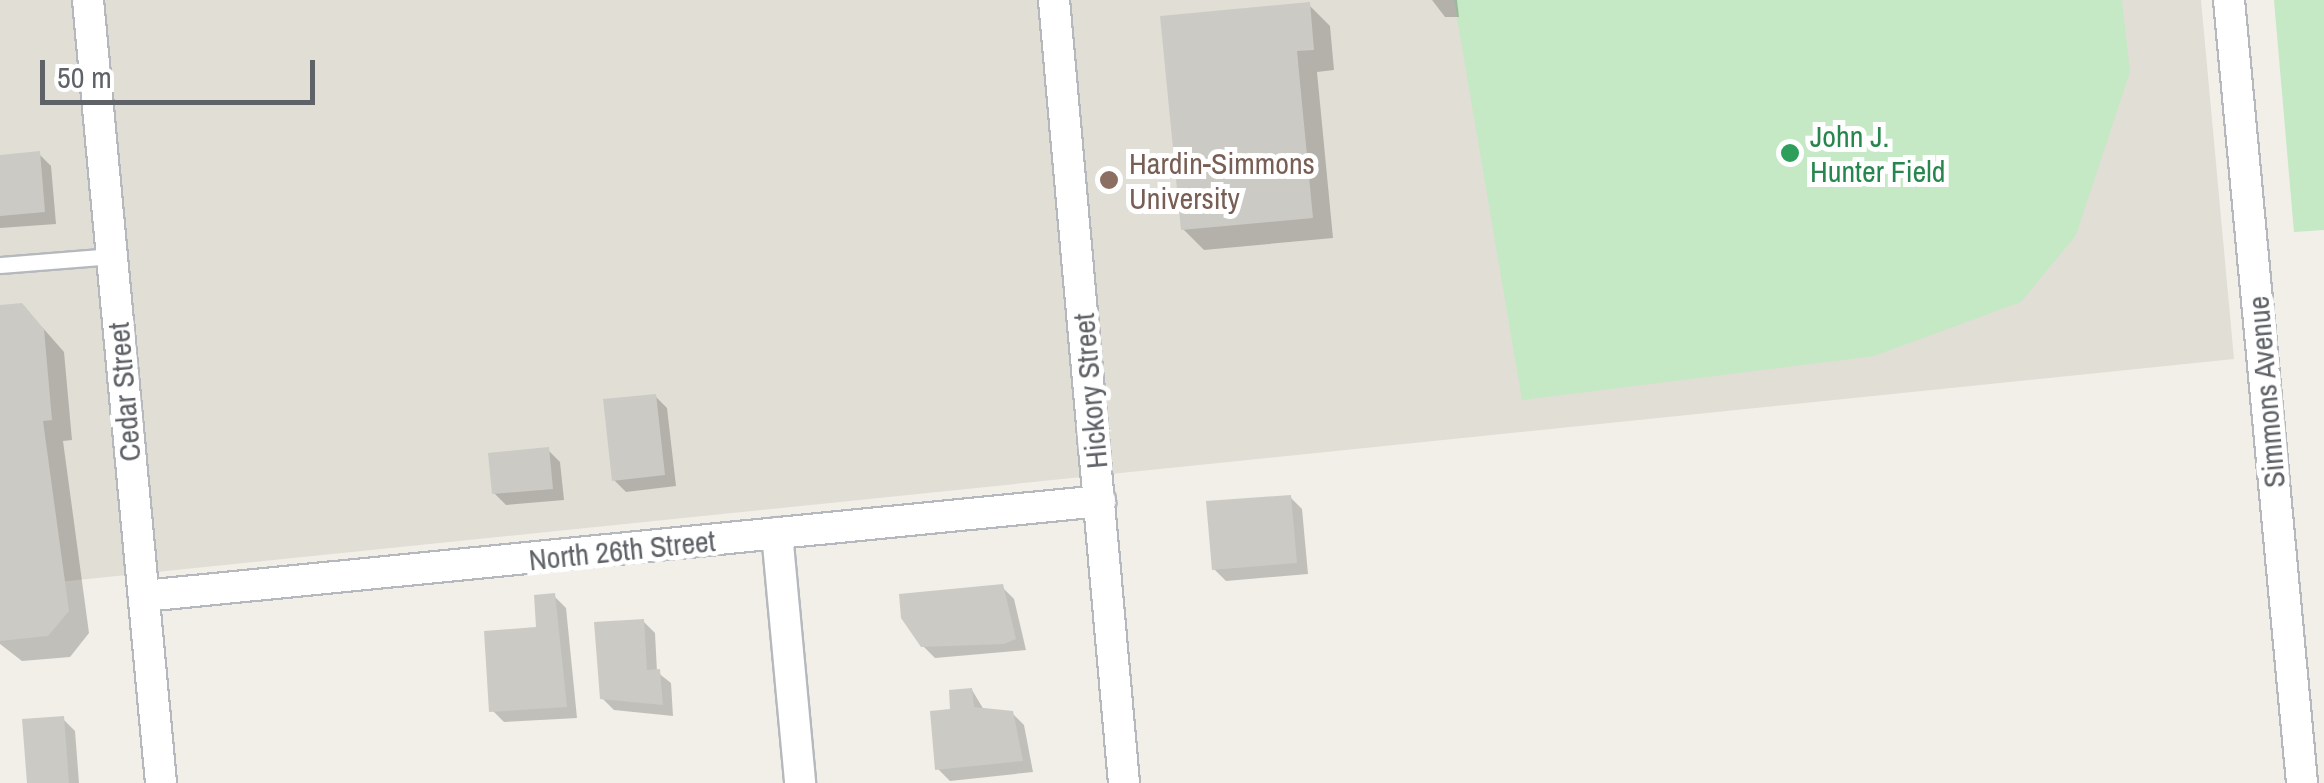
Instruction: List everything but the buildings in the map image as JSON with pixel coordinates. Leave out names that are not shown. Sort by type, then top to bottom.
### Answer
[{"type":"street","name":"Cedar Street","points":[[88,0],[161,783]]},
{"type":"street","name":"Hickory Street","points":[[1054,0],[1124,783]]},
{"type":"street","name":"Simmons Avenue","points":[[2230,0],[2302,783]]},
{"type":"street","name":"North 26th Street","points":[[144,596],[1100,501]]},
{"type":"street","points":[[777,533],[800,783]]},
{"type":"lane","points":[[0,266],[112,256]]},
{"type":"shaded area","name":"Hardin-Simmons University","points":[[0,0],[2201,0],[2234,359],[0,588]]},
{"type":"green space","name":"John J. Hunter Field","points":[[1454,0],[2122,0],[2130,72],[2076,235],[2021,302],[1874,356],[1522,400]]},
{"type":"green space","points":[[2274,0],[2324,0],[2324,230],[2294,232]]},
{"type":"place","name":"John J. Hunter Field","points":[[1790,153]]},
{"type":"place","name":"Hardin-Simmons University","points":[[1109,180]]}]
